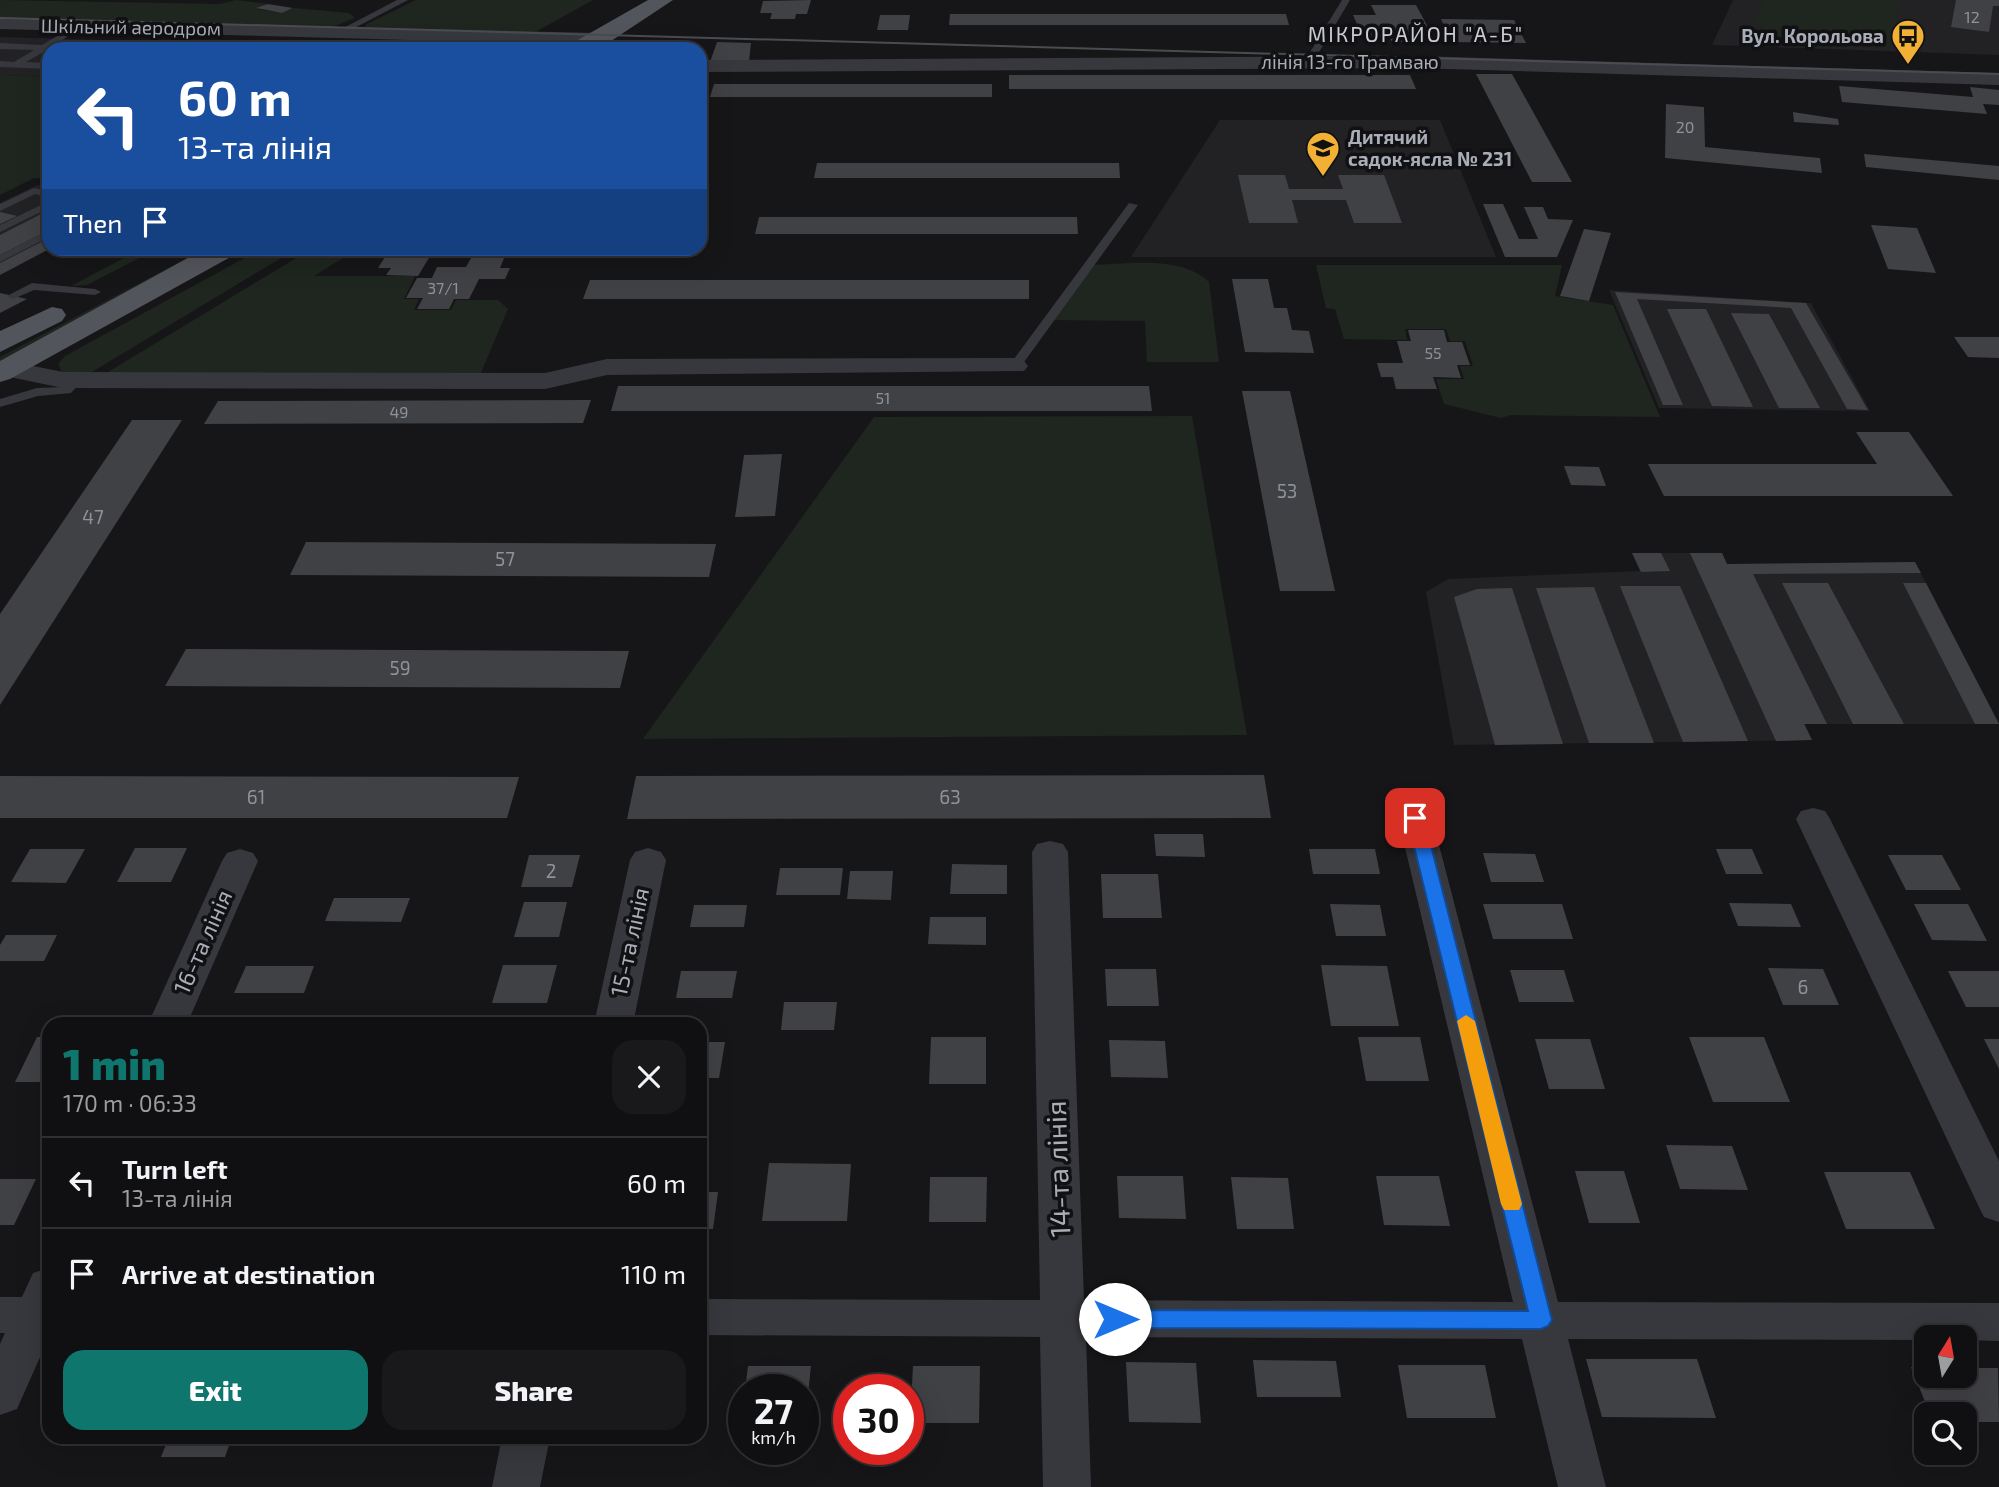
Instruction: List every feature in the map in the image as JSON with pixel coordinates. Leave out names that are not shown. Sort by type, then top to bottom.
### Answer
[{"type":"main road","points":[[592,42],[663,0]]},
{"type":"main road","points":[[3,362],[95,292],[163,256]]},
{"type":"main road","points":[[3,362],[211,256]]},
{"type":"street","name":"Шкільний аеродром","points":[[0,24],[338,33],[525,42]]},
{"type":"street","name":"лінія 13-го Трамваю","points":[[707,66],[1437,62],[1999,79]]},
{"type":"street","points":[[3,362],[77,380],[545,381],[607,367],[1015,366]]},
{"type":"street","points":[[1415,818],[1583,1487]]},
{"type":"street","points":[[1813,819],[1999,1205]]},
{"type":"street","name":"14-та лінія","points":[[1050,852],[1067,1487]]},
{"type":"street","name":"15-та лінія","points":[[614,1017],[648,860]]},
{"type":"street","name":"16-та лінія","points":[[170,1017],[240,861]]},
{"type":"street","points":[[0,1395],[33,1308]]},
{"type":"street","points":[[707,1317],[1999,1322]]},
{"type":"street","points":[[516,1487],[525,1444]]},
{"type":"lane","points":[[338,33],[404,0]]},
{"type":"lane","points":[[1309,62],[1346,0]]},
{"type":"lane","points":[[52,42],[79,26]]},
{"type":"lane","points":[[0,46],[42,47]]},
{"type":"lane","points":[[15,65],[42,48]]},
{"type":"lane","points":[[0,64],[42,66]]},
{"type":"lane","points":[[0,208],[34,191],[42,193]]},
{"type":"lane","points":[[1015,366],[1133,205]]},
{"type":"lane","points":[[0,229],[42,208]]},
{"type":"lane","points":[[0,259],[42,237]]},
{"type":"lane","points":[[13,296],[32,286],[95,292]]},
{"type":"lane","points":[[0,403],[37,392],[67,390],[77,380]]},
{"type":"shaded area","points":[[0,0],[220,4],[236,0],[268,4],[257,9],[282,13],[294,8],[349,13],[355,18],[325,30],[0,21]]},
{"type":"shaded area","points":[[416,0],[593,0],[530,35],[366,28],[365,25]]},
{"type":"shaded area","points":[[1733,0],[1999,0],[1999,55],[1712,45]]},
{"type":"shaded area","points":[[1765,0],[1901,0],[1889,47],[1876,43],[1833,47],[1791,41],[1773,35],[1755,22]]},
{"type":"shaded area","points":[[0,37],[165,42],[42,42],[42,77],[0,75]]},
{"type":"shaded area","points":[[0,75],[42,77],[42,179],[34,178],[0,195]]},
{"type":"shaded area","name":"Дитячий садок-ясла № 231","points":[[1220,120],[1440,120],[1496,257],[1131,257]]},
{"type":"shaded area","points":[[37,185],[42,186],[42,253],[0,275],[0,203]]},
{"type":"shaded area","points":[[128,256],[143,256],[87,285],[71,286]]},
{"type":"shaded area","points":[[191,256],[199,256],[0,362],[0,357]]},
{"type":"shaded area","points":[[248,256],[284,256],[87,375],[62,373],[58,364],[65,356]]},
{"type":"shaded area","points":[[299,256],[346,256],[314,276],[415,276],[404,299],[419,299],[414,310],[451,310],[456,300],[498,300],[508,309],[480,375],[103,375]]},
{"type":"shaded area","points":[[1168,264],[1197,273],[1209,282],[1219,362],[1147,362],[1145,321],[1048,320],[1089,265]]},
{"type":"shaded area","points":[[1316,265],[1562,265],[1555,296],[1613,305],[1660,417],[1511,415],[1501,418],[1444,404],[1436,379],[1464,379],[1460,366],[1473,366],[1465,341],[1450,341],[1446,329],[1405,329],[1407,340],[1344,339],[1335,309],[1326,308]]},
{"type":"shaded area","points":[[1609,290],[1811,303],[1870,411],[1659,408]]},
{"type":"shaded area","points":[[1192,416],[1247,735],[643,739],[874,417]]},
{"type":"shaded area","points":[[1632,553],[1722,553],[1727,564],[1915,562],[1999,724],[1805,724],[1812,740],[1454,745],[1426,592],[1448,579],[1640,571]]},
{"type":"building","points":[[811,0],[807,14],[796,14],[795,19],[770,19],[772,13],[760,13],[763,1]]},
{"type":"building","points":[[1956,0],[1999,0],[1999,6],[1993,6],[1989,32],[1951,27]]},
{"type":"building","points":[[268,4],[293,8],[282,13],[256,8]]},
{"type":"building","points":[[1371,5],[1416,5],[1436,42],[1392,42],[1390,38],[1363,38],[1353,15],[1376,15]]},
{"type":"building","points":[[950,14],[1286,14],[1289,25],[949,25]]},
{"type":"building","points":[[880,15],[910,15],[908,30],[877,30]]},
{"type":"building","points":[[1441,19],[1514,20],[1526,43],[1451,42]]},
{"type":"building","points":[[717,42],[751,43],[749,61],[710,62]]},
{"type":"building","points":[[1476,74],[1512,74],[1572,182],[1532,182]]},
{"type":"building","points":[[1009,75],[1410,75],[1416,89],[1009,89]]},
{"type":"building","points":[[714,84],[992,84],[992,97],[710,97]]},
{"type":"building","points":[[1839,86],[1973,97],[1970,87],[1999,90],[1999,105],[1983,104],[1987,114],[1842,102]]},
{"type":"building","points":[[1666,104],[1704,107],[1705,147],[1820,158],[1822,173],[1665,158]]},
{"type":"building","points":[[1793,112],[1838,119],[1839,125],[1794,122]]},
{"type":"building","points":[[1864,154],[1999,166],[1999,180],[1866,167]]},
{"type":"building","points":[[817,163],[1119,163],[1120,178],[814,178]]},
{"type":"building","points":[[1238,175],[1285,175],[1289,189],[1343,189],[1338,175],[1384,175],[1402,223],[1354,223],[1346,200],[1292,200],[1298,223],[1249,223]]},
{"type":"building","points":[[1483,204],[1503,204],[1519,239],[1538,239],[1524,207],[1543,207],[1548,219],[1573,220],[1557,257],[1505,257]]},
{"type":"building","points":[[0,212],[17,216],[0,224]]},
{"type":"building","points":[[42,214],[42,234],[0,255],[0,235]]},
{"type":"building","points":[[759,217],[1077,217],[1078,234],[755,234]]},
{"type":"building","points":[[1871,225],[1917,228],[1936,273],[1888,269]]},
{"type":"building","points":[[1584,229],[1611,233],[1589,301],[1560,296]]},
{"type":"building","points":[[42,242],[42,253],[0,275],[0,263]]},
{"type":"building","points":[[430,256],[418,276],[386,275],[391,268],[378,268],[385,257]]},
{"type":"building","points":[[471,258],[504,258],[500,268],[510,268],[505,279],[479,279],[469,299],[454,299],[449,309],[417,309],[423,298],[406,298],[417,278],[432,278],[437,267],[466,267]]},
{"type":"building","points":[[1232,279],[1268,279],[1274,308],[1287,308],[1292,330],[1309,331],[1314,353],[1245,352]]},
{"type":"building","points":[[590,280],[1029,280],[1029,299],[583,299]]},
{"type":"building","points":[[1615,292],[1806,303],[1868,410],[1847,409],[1791,308],[1637,299],[1683,405],[1663,405]]},
{"type":"building","points":[[0,293],[27,299],[0,313]]},
{"type":"building","points":[[1667,309],[1706,309],[1753,407],[1712,406]]},
{"type":"building","points":[[1731,313],[1769,314],[1820,408],[1779,408]]},
{"type":"building","points":[[1408,330],[1444,330],[1447,342],[1462,342],[1470,365],[1457,365],[1461,378],[1433,377],[1437,389],[1396,389],[1393,377],[1381,377],[1377,363],[1403,363],[1397,341],[1411,341]]},
{"type":"building","points":[[1954,337],[1999,337],[1999,358],[1968,357]]},
{"type":"building","points":[[618,386],[1149,386],[1152,411],[611,411]]},
{"type":"building","points":[[1242,391],[1290,391],[1335,591],[1280,591]]},
{"type":"building","points":[[591,400],[583,423],[204,424],[218,401]]},
{"type":"building","points":[[132,420],[182,420],[0,705],[0,614]]},
{"type":"building","points":[[1856,432],[1909,432],[1953,496],[1664,496],[1648,464],[1877,464]]},
{"type":"building","points":[[782,454],[775,516],[735,517],[744,455]]},
{"type":"building","points":[[1564,466],[1599,467],[1606,486],[1571,485]]},
{"type":"building","points":[[306,542],[716,544],[709,577],[290,575]]},
{"type":"building","points":[[1632,553],[1661,553],[1670,571],[1641,572]]},
{"type":"building","points":[[1690,553],[1722,553],[1727,564],[1915,562],[1921,573],[1753,574],[1827,724],[1804,724],[1812,740],[1776,741]]},
{"type":"building","points":[[1782,583],[1828,583],[1904,724],[1853,724]]},
{"type":"building","points":[[1903,583],[1926,583],[1999,724],[1975,724]]},
{"type":"building","points":[[1620,586],[1680,586],[1748,741],[1683,742]]},
{"type":"building","points":[[1594,587],[1654,743],[1589,743],[1536,588]]},
{"type":"building","points":[[1512,588],[1563,744],[1495,745],[1454,597],[1477,589]]},
{"type":"building","points":[[186,649],[629,651],[620,688],[165,686]]},
{"type":"building","points":[[1264,775],[1271,818],[627,819],[636,776]]},
{"type":"building","points":[[0,776],[519,777],[507,818],[0,818]]},
{"type":"building","points":[[1154,834],[1203,834],[1205,857],[1156,856]]},
{"type":"building","points":[[135,848],[187,848],[171,882],[117,882]]},
{"type":"building","points":[[30,849],[85,849],[66,883],[11,882]]},
{"type":"building","points":[[1309,849],[1375,849],[1380,874],[1313,874]]},
{"type":"building","points":[[1716,849],[1752,849],[1763,874],[1726,874]]},
{"type":"building","points":[[1483,853],[1535,854],[1544,882],[1491,882]]},
{"type":"building","points":[[529,855],[580,855],[572,887],[521,887]]},
{"type":"building","points":[[1888,855],[1942,855],[1961,890],[1906,890]]},
{"type":"building","points":[[952,864],[1007,865],[1007,894],[950,894]]},
{"type":"building","points":[[780,868],[843,868],[840,895],[776,895]]},
{"type":"building","points":[[850,871],[893,871],[891,900],[847,899]]},
{"type":"building","points":[[1101,874],[1158,874],[1162,918],[1103,918]]},
{"type":"building","points":[[334,898],[410,898],[401,922],[325,921]]},
{"type":"building","points":[[524,902],[567,902],[559,937],[514,937]]},
{"type":"building","points":[[1729,903],[1791,904],[1801,927],[1738,926]]},
{"type":"building","points":[[1330,904],[1380,905],[1386,936],[1336,936]]},
{"type":"building","points":[[1483,904],[1562,904],[1573,939],[1493,939]]},
{"type":"building","points":[[1914,904],[1968,904],[1987,941],[1932,940]]},
{"type":"building","points":[[694,905],[747,905],[744,927],[690,927]]},
{"type":"building","points":[[930,917],[986,917],[986,945],[928,944]]},
{"type":"building","points":[[6,935],[57,935],[44,961],[0,961],[0,945]]},
{"type":"building","points":[[503,965],[557,965],[547,1003],[492,1003]]},
{"type":"building","points":[[1321,965],[1387,966],[1399,1026],[1331,1026]]},
{"type":"building","points":[[246,966],[314,966],[304,993],[234,993]]},
{"type":"building","points":[[1768,968],[1823,969],[1839,1005],[1783,1005]]},
{"type":"building","points":[[1105,969],[1156,969],[1159,1006],[1107,1006]]},
{"type":"building","points":[[1510,970],[1564,970],[1574,1002],[1519,1002]]},
{"type":"building","points":[[681,971],[737,971],[732,998],[676,998]]},
{"type":"building","points":[[1948,971],[1999,971],[1999,1007],[1966,1007]]},
{"type":"building","points":[[784,1002],[837,1002],[834,1030],[781,1030]]},
{"type":"building","points":[[37,1037],[42,1037],[42,1082],[15,1082]]},
{"type":"building","points":[[931,1037],[986,1037],[986,1084],[929,1084]]},
{"type":"building","points":[[1358,1037],[1420,1037],[1429,1081],[1366,1081]]},
{"type":"building","points":[[1689,1037],[1764,1037],[1790,1102],[1713,1102]]},
{"type":"building","points":[[1535,1039],[1590,1039],[1605,1089],[1549,1089]]},
{"type":"building","points":[[1984,1039],[1999,1039],[1999,1069]]},
{"type":"building","points":[[1109,1040],[1165,1041],[1168,1078],[1111,1077]]},
{"type":"building","points":[[707,1042],[725,1042],[719,1078],[707,1078]]},
{"type":"building","points":[[1666,1145],[1732,1146],[1748,1190],[1680,1189]]},
{"type":"building","points":[[769,1163],[851,1164],[847,1221],[762,1221]]},
{"type":"building","points":[[1575,1171],[1624,1171],[1640,1223],[1589,1223]]},
{"type":"building","points":[[1824,1172],[1910,1172],[1935,1229],[1846,1229]]},
{"type":"building","points":[[1117,1176],[1183,1176],[1186,1219],[1119,1218]]},
{"type":"building","points":[[1376,1176],[1439,1176],[1450,1226],[1384,1225]]},
{"type":"building","points":[[930,1177],[987,1177],[986,1222],[929,1222]]},
{"type":"building","points":[[1231,1177],[1288,1178],[1294,1229],[1237,1229]]},
{"type":"building","points":[[0,1179],[36,1179],[14,1225],[0,1225]]},
{"type":"building","points":[[707,1192],[718,1192],[713,1229],[707,1229]]},
{"type":"building","points":[[1586,1359],[1697,1359],[1716,1418],[1602,1417]]},
{"type":"building","points":[[1253,1360],[1336,1361],[1341,1397],[1257,1397]]},
{"type":"building","points":[[1126,1362],[1196,1363],[1201,1423],[1129,1422]]},
{"type":"building","points":[[1398,1365],[1485,1365],[1496,1418],[1407,1418]]},
{"type":"building","points":[[748,1366],[811,1366],[810,1374],[747,1374]]},
{"type":"building","points":[[913,1366],[980,1366],[979,1423],[924,1423],[924,1374],[913,1374]]},
{"type":"building","points":[[1978,1368],[1998,1368],[1999,1422],[1977,1422],[1977,1402],[1925,1402],[1919,1388],[1978,1388]]},
{"type":"building","points":[[166,1444],[230,1444],[225,1457],[161,1457]]},
{"type":"tram line","points":[[0,18],[1999,74]]},
{"type":"slow traffic","points":[[1466,1021],[1512,1204]]},
{"type":"place","name":"Вул. Корольова","points":[[1908,66]]},
{"type":"place","name":"Дитячий садок-ясла № 231","points":[[1323,178]]},
{"type":"district","name":"МІКРОРАЙОН \"А-Б\"","points":[[1416,35]]},
{"type":"route","points":[[1115,1319],[1541,1320],[1415,818]]}]
